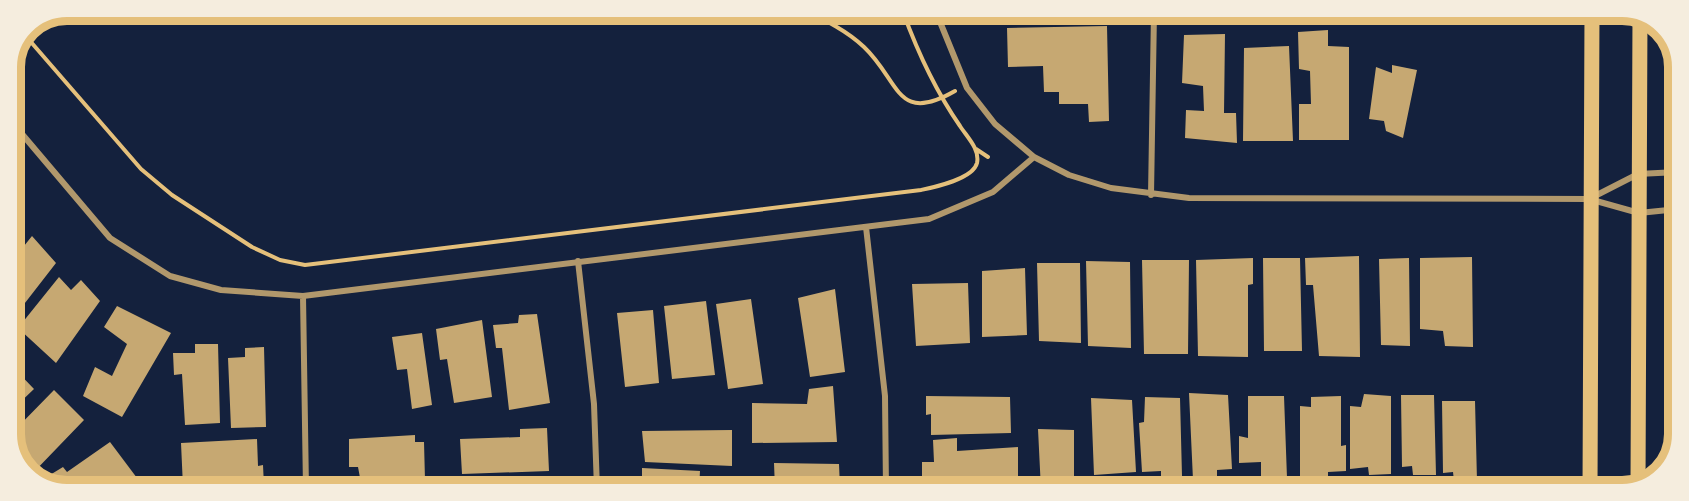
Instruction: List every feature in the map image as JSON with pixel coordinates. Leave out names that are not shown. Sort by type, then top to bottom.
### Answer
[{"type":"main road","points":[[1590,480],[1589,199],[1592,21]]},
{"type":"main road","points":[[1638,477],[1640,24]]},
{"type":"street","points":[[940,21],[966,84],[995,124],[1034,157],[1069,175],[1090,182],[1151,195],[1189,198],[1589,199],[1639,213],[1668,210]]},
{"type":"street","points":[[1151,195],[1154,21]]},
{"type":"street","points":[[21,134],[110,238],[170,276],[221,290],[303,296],[929,219],[993,192],[1034,157]]},
{"type":"street","points":[[1589,199],[1638,174],[1668,172]]},
{"type":"street","points":[[866,227],[885,396],[886,480]]},
{"type":"street","points":[[578,261],[594,404],[597,480]]},
{"type":"street","points":[[303,296],[306,480]]},
{"type":"path","points":[[825,21],[846,32],[865,48],[898,93],[908,102],[929,104],[966,84]]},
{"type":"path","points":[[907,21],[941,99],[976,149],[988,157]]},
{"type":"path","points":[[29,40],[141,169],[172,195],[252,247],[280,260],[305,265],[921,190],[946,184],[974,169],[977,162],[976,149]]},
{"type":"building","points":[[1107,26],[1109,121],[1089,122],[1088,104],[1059,104],[1059,92],[1044,92],[1043,66],[1008,67],[1007,28]]},
{"type":"building","points":[[1328,30],[1328,46],[1349,47],[1349,140],[1299,140],[1299,104],[1311,104],[1310,71],[1299,69],[1298,32]]},
{"type":"building","points":[[1225,34],[1224,113],[1236,113],[1237,143],[1185,138],[1186,110],[1204,111],[1203,86],[1182,83],[1184,35]]},
{"type":"building","points":[[1289,46],[1293,141],[1243,141],[1244,48]]},
{"type":"building","points":[[1392,65],[1417,70],[1403,138],[1386,131],[1384,121],[1369,119],[1376,67],[1392,73]]},
{"type":"building","points":[[32,236],[56,263],[21,308],[21,250]]},
{"type":"building","points":[[1359,256],[1360,357],[1319,356],[1313,285],[1306,285],[1305,258]]},
{"type":"building","points":[[1472,257],[1473,347],[1445,346],[1443,331],[1420,329],[1420,258]]},
{"type":"building","points":[[1253,258],[1253,284],[1248,285],[1248,357],[1198,356],[1196,260]]},
{"type":"building","points":[[1263,258],[1300,258],[1302,351],[1264,351]]},
{"type":"building","points":[[1409,258],[1410,346],[1381,345],[1379,259]]},
{"type":"building","points":[[1142,260],[1189,260],[1188,354],[1144,354]]},
{"type":"building","points":[[1086,261],[1130,262],[1131,348],[1088,346]]},
{"type":"building","points":[[1037,263],[1080,263],[1081,343],[1039,341]]},
{"type":"building","points":[[1025,268],[1027,335],[982,337],[982,271]]},
{"type":"building","points":[[59,277],[71,290],[81,280],[100,301],[56,363],[21,331],[21,324]]},
{"type":"building","points":[[968,283],[970,343],[916,346],[912,284]]},
{"type":"building","points":[[835,289],[845,372],[810,377],[798,298]]},
{"type":"building","points":[[751,299],[763,384],[728,389],[716,304]]},
{"type":"building","points":[[706,301],[715,375],[672,379],[664,306]]},
{"type":"building","points":[[117,306],[171,333],[122,417],[83,396],[95,367],[112,376],[127,344],[104,327]]},
{"type":"building","points":[[653,310],[659,383],[625,387],[617,313]]},
{"type":"building","points":[[537,314],[550,403],[509,410],[502,348],[496,348],[493,325],[518,323],[519,315]]},
{"type":"building","points":[[482,320],[492,397],[454,403],[447,359],[440,360],[436,329]]},
{"type":"building","points":[[422,333],[432,405],[412,409],[407,369],[397,370],[392,337]]},
{"type":"building","points":[[195,344],[218,344],[220,423],[185,425],[182,374],[174,375],[173,353],[195,353]]},
{"type":"building","points":[[264,347],[266,427],[231,428],[228,358],[245,357],[245,348]]},
{"type":"building","points":[[21,375],[34,389],[21,401]]},
{"type":"building","points":[[833,386],[837,442],[752,443],[752,403],[807,404],[809,389]]},
{"type":"building","points":[[54,390],[84,420],[37,469],[24,452],[21,424]]},
{"type":"building","points":[[1189,393],[1228,395],[1232,469],[1217,470],[1217,480],[1193,480]]},
{"type":"building","points":[[1364,394],[1391,396],[1391,474],[1369,475],[1368,467],[1350,469],[1350,406],[1361,407]]},
{"type":"building","points":[[1401,395],[1434,395],[1436,475],[1413,475],[1412,466],[1402,467]]},
{"type":"building","points":[[926,396],[1010,397],[1011,433],[931,435],[931,414],[926,415]]},
{"type":"building","points":[[1248,396],[1284,396],[1287,478],[1261,480],[1261,462],[1239,463],[1239,436],[1248,438]]},
{"type":"building","points":[[1341,396],[1341,446],[1346,445],[1346,471],[1328,472],[1328,480],[1300,480],[1300,406],[1311,407],[1311,397]]},
{"type":"building","points":[[1145,397],[1180,398],[1182,476],[1161,478],[1161,471],[1142,472],[1139,423],[1144,422]]},
{"type":"building","points":[[1091,398],[1132,400],[1136,472],[1094,475]]},
{"type":"building","points":[[1442,401],[1475,401],[1477,480],[1454,480],[1453,472],[1443,473]]},
{"type":"building","points":[[547,428],[549,471],[462,474],[460,439],[520,437],[520,429]]},
{"type":"building","points":[[1038,429],[1074,430],[1074,480],[1041,480]]},
{"type":"building","points":[[732,430],[732,466],[645,462],[642,431]]},
{"type":"building","points":[[415,435],[415,442],[424,442],[425,480],[360,480],[358,467],[349,467],[349,439]]},
{"type":"building","points":[[957,438],[957,451],[1018,447],[1018,480],[922,480],[922,462],[934,462],[933,440]]},
{"type":"building","points":[[257,439],[258,466],[263,465],[264,480],[183,480],[181,443]]},
{"type":"building","points":[[110,442],[137,478],[134,480],[67,480],[49,476],[63,467],[67,472]]},
{"type":"building","points":[[774,463],[839,464],[840,480],[775,480]]},
{"type":"building","points":[[642,468],[700,471],[700,480],[642,480]]}]
